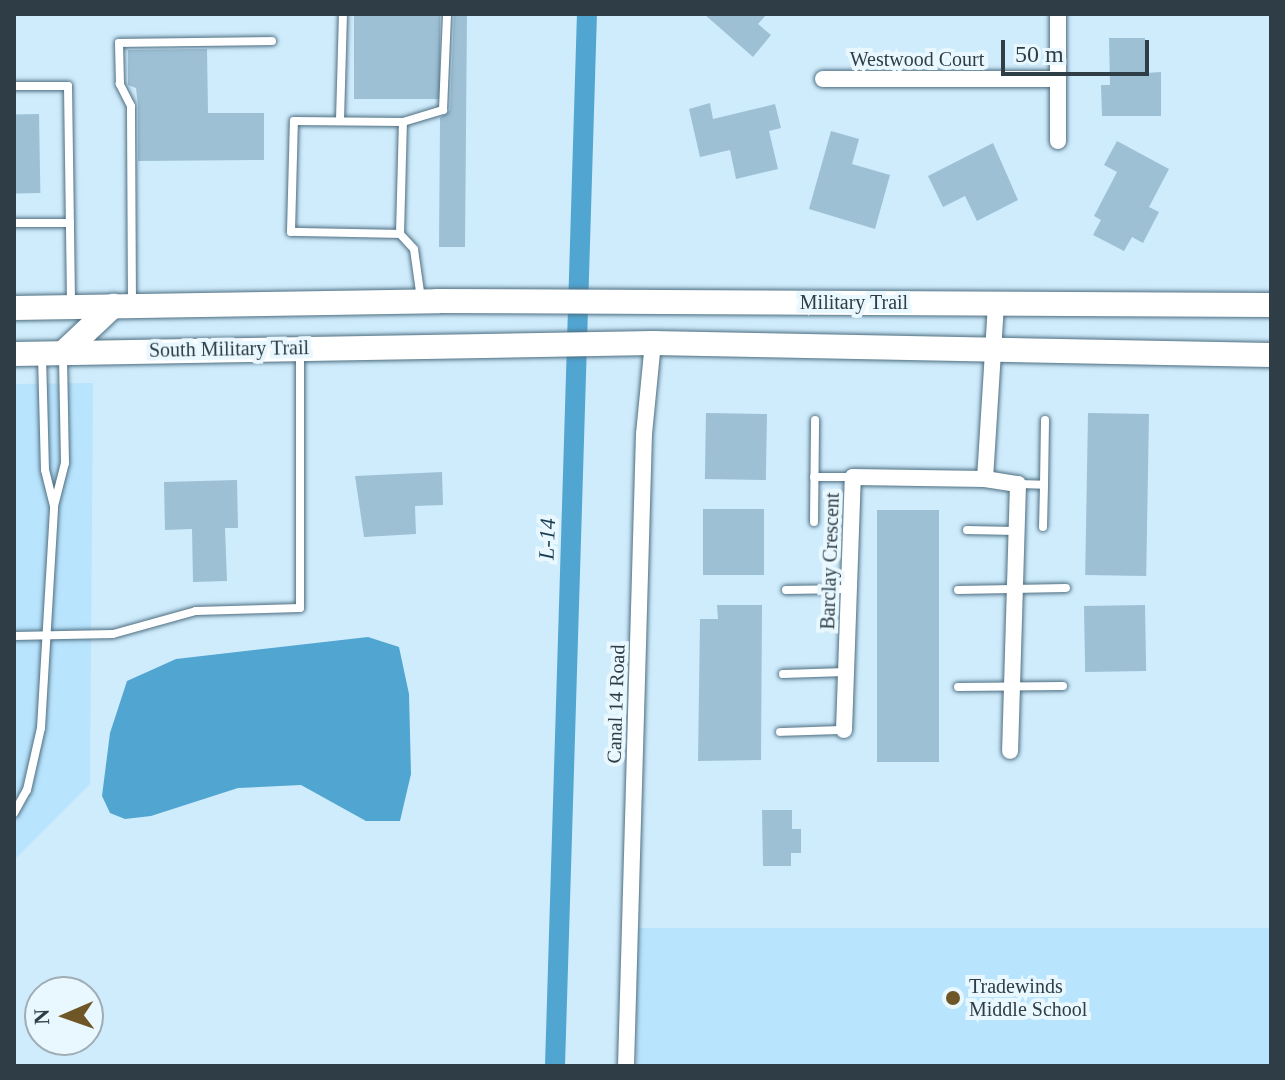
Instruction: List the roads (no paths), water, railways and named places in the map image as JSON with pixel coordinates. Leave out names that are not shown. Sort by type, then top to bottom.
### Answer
[{"type":"main road","points":[[16,313],[71,307],[429,301]]},
{"type":"main road","name":"Military Trail","points":[[429,301],[1271,305]]},
{"type":"main road","points":[[52,353],[122,306]]},
{"type":"main road","points":[[653,343],[995,353],[1271,355]]},
{"type":"main road","name":"South Military Trail","points":[[14,354],[653,343]]},
{"type":"street","points":[[1058,14],[1058,141]]},
{"type":"street","name":"Westwood Court","points":[[823,79],[1058,79]]},
{"type":"street","points":[[985,479],[996,302]]},
{"type":"street","name":"Canal 14 Road","points":[[626,1066],[644,434],[653,343]]},
{"type":"street","name":"Barclay Crescent","points":[[844,730],[853,477],[985,479],[1018,484]]},
{"type":"street","points":[[1010,751],[1018,484]]},
{"type":"lane","points":[[340,120],[343,14]]},
{"type":"lane","points":[[400,234],[291,232],[294,121],[403,122],[443,110],[447,14]]},
{"type":"lane","points":[[122,306],[131,106],[120,84],[119,43],[272,41]]},
{"type":"lane","points":[[14,86],[68,86],[71,307]]},
{"type":"lane","points":[[403,122],[400,234],[414,249],[429,301]]},
{"type":"lane","points":[[14,223],[70,223]]},
{"type":"lane","points":[[14,636],[113,634],[196,611],[300,608],[300,348]]},
{"type":"lane","points":[[52,353],[45,470],[54,506]]},
{"type":"lane","points":[[14,813],[27,790],[41,728],[49,636],[54,506],[65,463],[52,353]]},
{"type":"lane","points":[[814,522],[815,420]]},
{"type":"lane","points":[[1043,527],[1045,420]]},
{"type":"lane","points":[[814,477],[853,477]]},
{"type":"lane","points":[[1018,484],[1044,485]]},
{"type":"lane","points":[[967,530],[1016,531]]},
{"type":"lane","points":[[958,590],[1066,588]]},
{"type":"lane","points":[[786,590],[849,589]]},
{"type":"lane","points":[[783,674],[846,672]]},
{"type":"lane","points":[[958,687],[1063,686]]},
{"type":"lane","points":[[780,732],[844,730]]},
{"type":"water","points":[[368,637],[399,647],[409,694],[411,774],[400,821],[366,821],[301,785],[238,788],[151,816],[125,819],[110,813],[102,796],[110,733],[127,681],[176,659]]},
{"type":"waterway","name":"L-14","points":[[555,1066],[587,14]]},
{"type":"place","name":"Tradewinds Middle School","points":[[953,998]]}]
